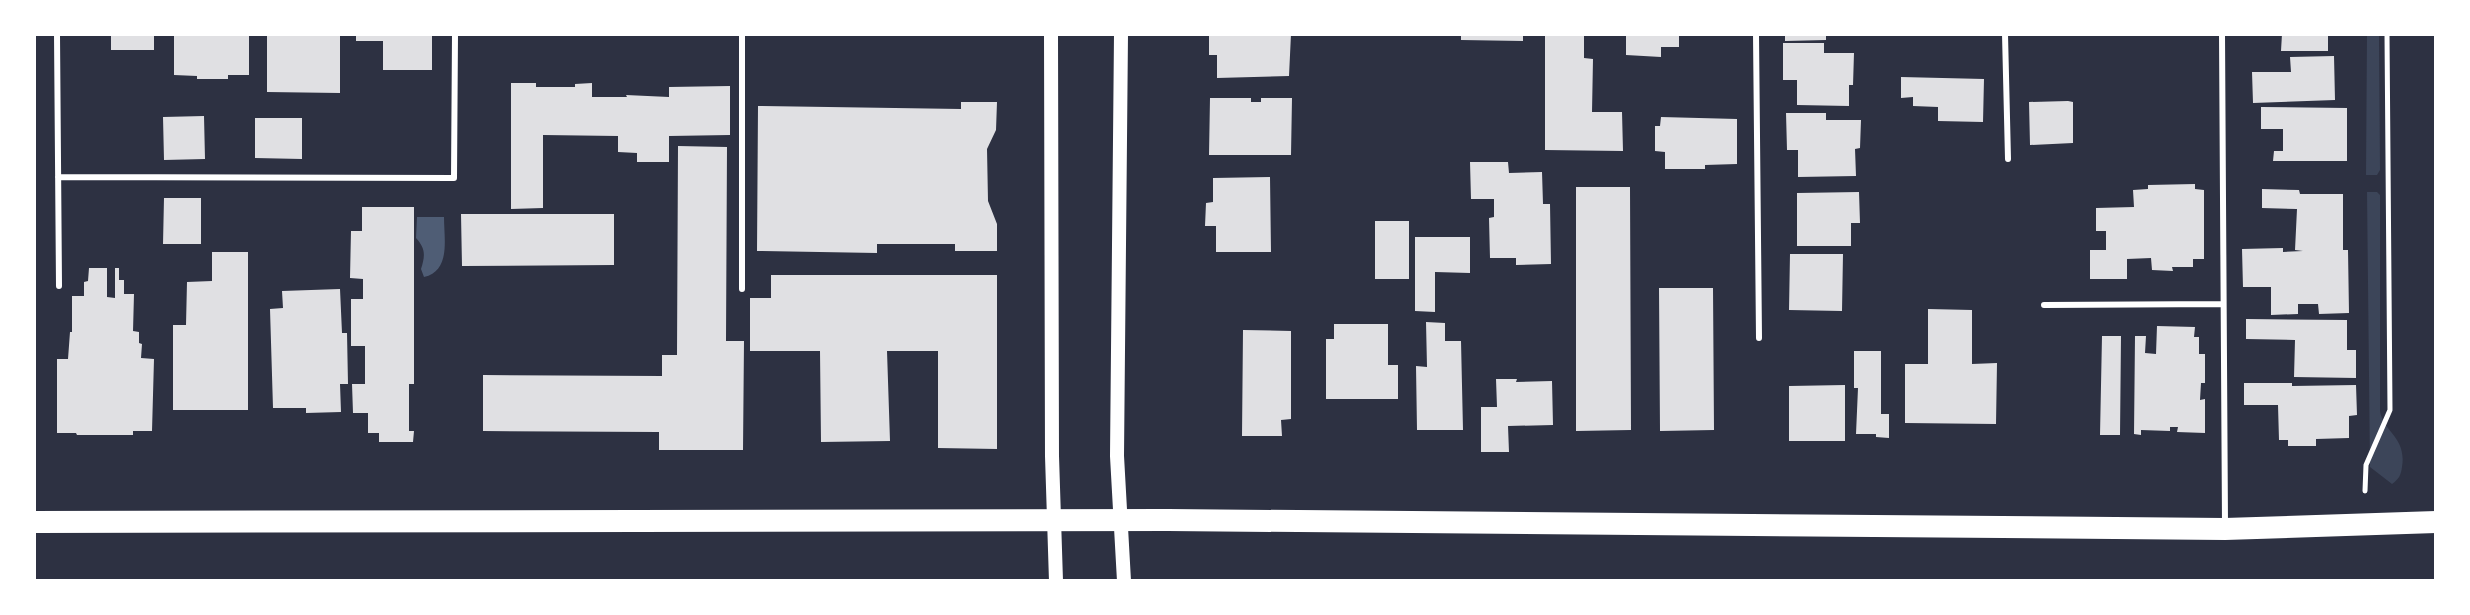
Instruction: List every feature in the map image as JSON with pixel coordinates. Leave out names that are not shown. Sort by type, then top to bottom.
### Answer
[{"type":"highway","points":[[34,522],[1200,520],[2225,529],[2436,522]]},
{"type":"street","points":[[1051,34],[1056,581]]},
{"type":"street","points":[[1121,34],[1117,439],[1124,581]]},
{"type":"lane","points":[[57,34],[59,286]]},
{"type":"lane","points":[[58,177],[454,178],[455,34]]},
{"type":"lane","points":[[742,34],[742,289]]},
{"type":"lane","points":[[1756,34],[1759,338]]},
{"type":"lane","points":[[2005,34],[2008,159]]},
{"type":"lane","points":[[2222,34],[2225,529]]},
{"type":"lane","points":[[2044,305],[2223,304]]},
{"type":"path","points":[[2365,491],[2366,465],[2390,410],[2387,34]]},
{"type":"shaded area","points":[[2367,34],[2379,34],[2380,170],[2377,175],[2366,175]]},
{"type":"shaded area","points":[[2367,192],[2380,195],[2380,411],[2403,457],[2400,475],[2392,484],[2370,467]]},
{"type":"shaded area","points":[[417,217],[444,217],[442,261],[433,274],[424,277],[421,269],[423,249],[416,238]]},
{"type":"building","points":[[111,34],[154,34],[154,50],[111,50]]},
{"type":"building","points":[[174,34],[249,34],[249,75],[197,79],[197,76],[174,75]]},
{"type":"building","points":[[267,34],[340,34],[340,93],[267,92]]},
{"type":"building","points":[[356,34],[432,34],[432,70],[383,70],[383,41],[356,41]]},
{"type":"building","points":[[1209,34],[1291,34],[1289,76],[1217,78],[1217,55],[1209,55]]},
{"type":"building","points":[[1461,34],[1523,34],[1523,41],[1461,40]]},
{"type":"building","points":[[1545,34],[1584,34],[1584,58],[1593,59],[1592,112],[1622,112],[1623,151],[1545,150]]},
{"type":"building","points":[[1626,34],[1679,34],[1679,47],[1661,47],[1661,57],[1626,55]]},
{"type":"building","points":[[1785,34],[1826,34],[1826,40],[1785,41]]},
{"type":"building","points":[[2282,34],[2328,34],[2328,51],[2281,51]]},
{"type":"building","points":[[1783,43],[1824,43],[1824,53],[1854,53],[1849,106],[1797,105],[1797,80],[1783,80]]},
{"type":"building","points":[[2334,56],[2335,100],[2253,103],[2252,72],[2291,72],[2290,57]]},
{"type":"building","points":[[1901,77],[1984,79],[1983,122],[1938,121],[1938,107],[1913,106],[1913,97],[1901,98]]},
{"type":"building","points":[[511,83],[536,83],[536,87],[575,87],[575,84],[592,83],[592,97],[669,97],[669,87],[730,86],[730,135],[669,136],[669,162],[637,162],[637,153],[618,152],[618,136],[543,135],[543,208],[511,209]]},
{"type":"building","points":[[1210,98],[1251,98],[1251,102],[1261,102],[1261,98],[1292,98],[1291,155],[1209,155]]},
{"type":"building","points":[[961,102],[997,102],[996,130],[987,149],[988,201],[997,224],[997,251],[955,251],[955,244],[877,244],[877,253],[757,251],[758,106],[961,109]]},
{"type":"building","points":[[2029,102],[2073,102],[2073,143],[2030,145]]},
{"type":"building","points":[[2261,107],[2347,108],[2347,161],[2273,161],[2274,151],[2283,151],[2283,129],[2261,129]]},
{"type":"building","points":[[1786,113],[1826,113],[1826,120],[1861,120],[1860,148],[1855,149],[1856,176],[1798,177],[1798,150],[1787,150]]},
{"type":"building","points":[[204,116],[205,159],[164,160],[163,117]]},
{"type":"building","points":[[1661,117],[1737,119],[1737,164],[1705,165],[1705,169],[1665,169],[1665,152],[1655,151],[1655,126],[1660,126]]},
{"type":"building","points":[[255,118],[302,118],[302,159],[255,158]]},
{"type":"building","points":[[678,146],[727,147],[726,341],[744,341],[743,450],[659,450],[659,432],[483,431],[483,375],[662,376],[662,355],[677,355]]},
{"type":"building","points":[[1470,162],[1508,162],[1509,173],[1542,172],[1543,204],[1550,204],[1551,264],[1516,265],[1516,258],[1490,258],[1489,218],[1494,217],[1494,199],[1471,199]]},
{"type":"building","points":[[1270,177],[1271,252],[1216,252],[1216,226],[1205,226],[1206,203],[1213,202],[1213,178]]},
{"type":"building","points":[[2195,184],[2195,189],[2204,190],[2204,259],[2193,259],[2193,267],[2172,267],[2173,271],[2152,270],[2151,258],[2127,259],[2127,279],[2090,279],[2090,250],[2106,250],[2106,231],[2096,231],[2096,208],[2134,207],[2133,190],[2148,189],[2148,185]]},
{"type":"building","points":[[1576,187],[1630,187],[1631,430],[1576,431]]},
{"type":"building","points":[[2262,189],[2299,190],[2300,194],[2343,194],[2343,250],[2348,250],[2349,313],[2319,314],[2318,304],[2298,304],[2298,314],[2271,315],[2271,287],[2243,287],[2242,249],[2303,251],[2295,250],[2297,209],[2262,208]]},
{"type":"building","points":[[1859,192],[1860,223],[1851,223],[1851,246],[1797,246],[1797,193]]},
{"type":"building","points":[[164,198],[201,198],[201,244],[163,244]]},
{"type":"building","points":[[362,207],[414,207],[414,384],[409,384],[409,431],[414,431],[413,442],[379,442],[379,433],[368,433],[368,413],[353,413],[352,384],[365,384],[365,346],[351,346],[351,299],[363,299],[363,279],[350,278],[351,231],[362,231]]},
{"type":"building","points":[[461,214],[614,214],[614,265],[462,266]]},
{"type":"building","points":[[1375,221],[1409,221],[1409,279],[1375,279]]},
{"type":"building","points":[[1415,237],[1470,237],[1470,273],[1435,272],[1435,312],[1415,311]]},
{"type":"building","points":[[212,252],[248,252],[248,410],[173,410],[173,325],[186,325],[187,282],[212,281]]},
{"type":"building","points":[[1790,254],[1843,254],[1842,311],[1789,310]]},
{"type":"building","points":[[89,268],[107,268],[107,297],[115,298],[115,268],[119,268],[119,280],[124,280],[124,294],[134,294],[133,331],[139,332],[141,358],[154,359],[152,431],[133,431],[133,435],[57,433],[57,359],[68,359],[72,296],[84,296],[84,282],[88,281]]},
{"type":"building","points":[[771,275],[997,275],[997,449],[938,448],[938,351],[887,351],[890,441],[821,442],[820,351],[750,351],[750,298],[771,298]]},
{"type":"building","points":[[1659,288],[1713,288],[1714,430],[1660,431]]},
{"type":"building","points":[[340,289],[342,333],[347,333],[348,384],[340,384],[341,412],[306,413],[306,408],[273,408],[270,309],[283,308],[282,291]]},
{"type":"building","points":[[1928,309],[1972,310],[1972,364],[1997,363],[1996,424],[1905,423],[1905,364],[1928,364]]},
{"type":"building","points":[[2246,319],[2347,320],[2347,350],[2356,350],[2356,378],[2294,377],[2295,340],[2246,339]]},
{"type":"building","points":[[1426,322],[1445,323],[1445,341],[1461,341],[1463,430],[1417,430],[1416,366],[1427,367]]},
{"type":"building","points":[[1334,324],[1388,324],[1388,365],[1398,365],[1398,399],[1326,399],[1326,339],[1334,339]]},
{"type":"building","points":[[2157,326],[2195,327],[2194,337],[2199,337],[2199,354],[2205,354],[2205,383],[2201,383],[2200,400],[2205,399],[2205,433],[2177,432],[2178,427],[2170,427],[2170,431],[2141,430],[2141,435],[2134,434],[2135,336],[2146,336],[2145,353],[2156,354]]},
{"type":"building","points":[[1243,330],[1291,331],[1291,419],[1281,420],[1282,436],[1242,436]]},
{"type":"building","points":[[2102,336],[2121,336],[2120,435],[2100,435]]},
{"type":"building","points":[[1854,351],[1881,351],[1881,414],[1889,414],[1889,438],[1876,437],[1876,434],[1856,434],[1858,388],[1854,388]]},
{"type":"building","points":[[1496,379],[1552,381],[1553,425],[1508,426],[1509,452],[1481,452],[1481,407],[1497,407]]},
{"type":"building","points":[[2244,383],[2356,385],[2357,415],[2349,416],[2349,438],[2316,439],[2316,446],[2288,446],[2288,440],[2279,440],[2278,405],[2244,405]]},
{"type":"building","points":[[1845,385],[1845,441],[1789,441],[1789,386]]}]
